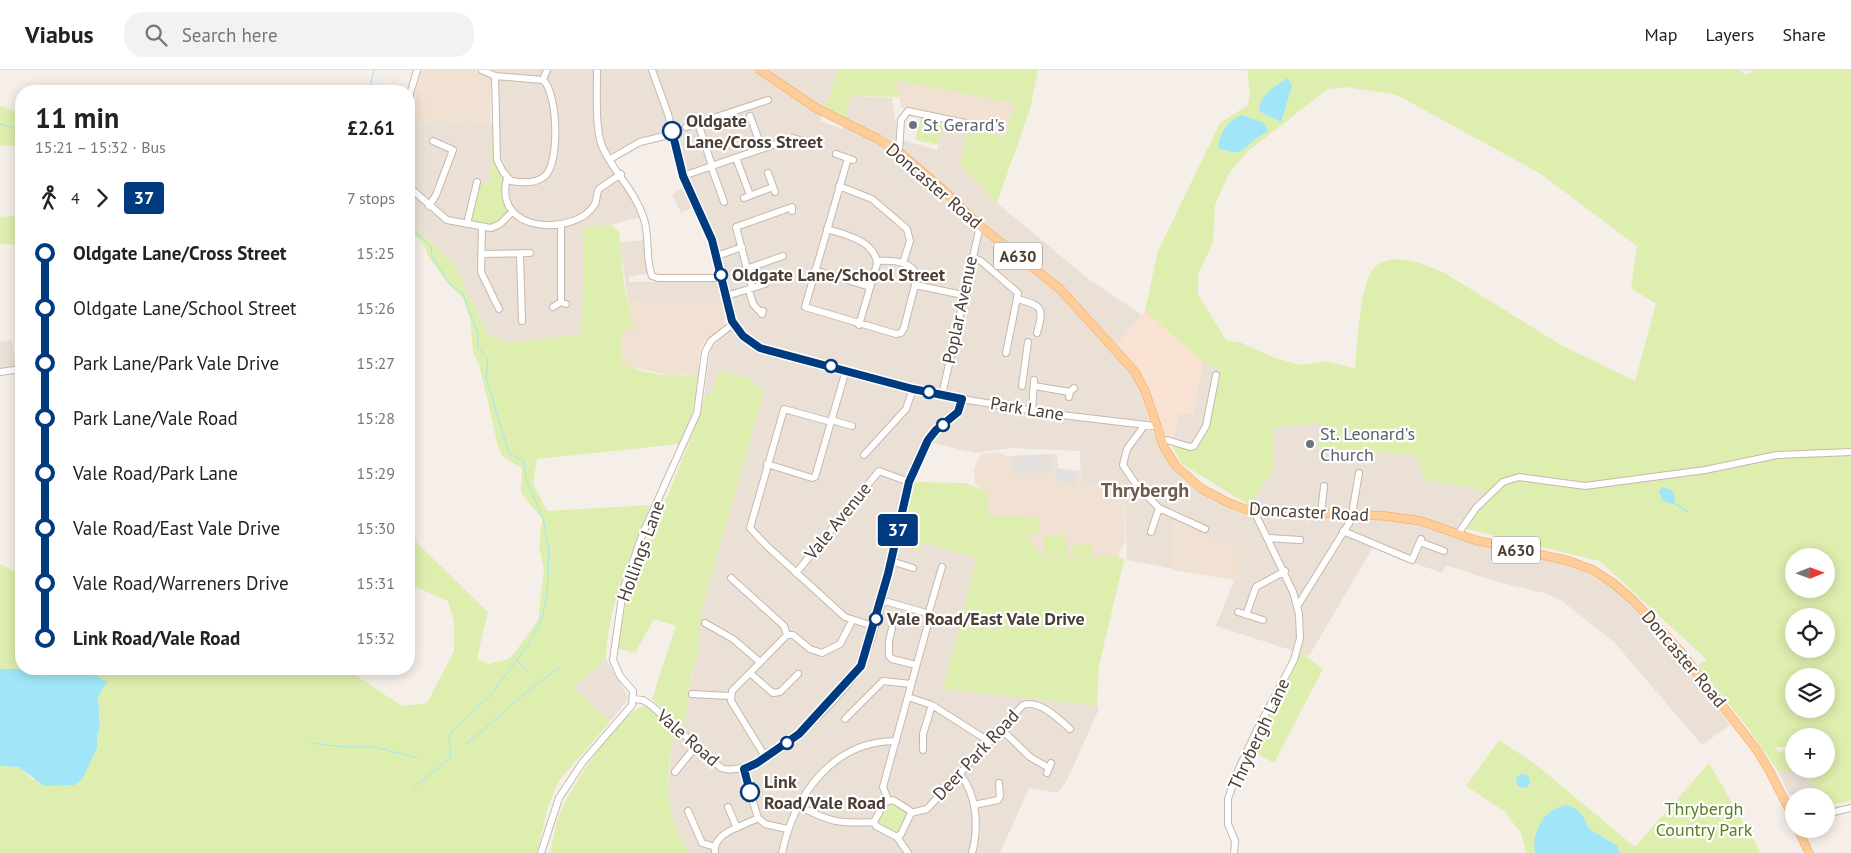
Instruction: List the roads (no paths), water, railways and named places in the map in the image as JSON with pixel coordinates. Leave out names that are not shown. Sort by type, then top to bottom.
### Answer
[{"type":"main road","name":"Doncaster Road","points":[[760,70],[826,114],[878,138],[899,152],[942,188],[980,226],[1060,289],[1129,365],[1140,380],[1155,426],[1170,458],[1189,479],[1228,503],[1253,510],[1403,518],[1432,524],[1491,544],[1570,561],[1593,570],[1621,590],[1670,638],[1738,725],[1770,770],[1785,801]]},
{"type":"main road","points":[[1802,838],[1809,853]]},
{"type":"street","points":[[413,85],[417,70]]},
{"type":"street","points":[[482,70],[495,76],[542,80],[549,88],[554,105],[554,153],[552,166],[544,177],[535,182],[519,182],[507,178]]},
{"type":"street","points":[[542,80],[546,70]]},
{"type":"street","points":[[597,70],[598,130],[602,145],[634,194],[645,220],[652,276],[658,278],[722,278]]},
{"type":"street","points":[[652,70],[683,176],[707,226],[717,256],[733,324]]},
{"type":"street","points":[[495,76],[497,160],[507,178],[504,195],[508,208],[512,212],[528,222],[549,225],[561,224],[587,211],[596,203],[599,189],[621,174]]},
{"type":"street","points":[[686,127],[768,100]]},
{"type":"street","points":[[899,152],[901,120],[908,111],[965,123]]},
{"type":"street","points":[[750,116],[762,149]]},
{"type":"street","points":[[698,123],[724,202]]},
{"type":"street","points":[[746,130],[754,128]]},
{"type":"street","points":[[610,159],[640,142],[672,134]]},
{"type":"street","points":[[683,176],[793,138],[803,141]]},
{"type":"street","points":[[429,206],[436,195],[453,150],[433,141]]},
{"type":"street","points":[[836,154],[851,159],[839,186],[805,307],[860,325],[896,334],[901,333],[915,285],[914,269],[903,263],[877,261]]},
{"type":"street","points":[[736,158],[747,196],[774,190],[768,173]]},
{"type":"street","points":[[467,224],[478,181]]},
{"type":"street","points":[[839,186],[872,199],[907,229],[910,241],[903,263]]},
{"type":"street","points":[[415,193],[447,220],[482,227],[495,227],[512,212]]},
{"type":"street","points":[[763,311],[762,314],[755,307],[736,227],[792,207],[792,212]]},
{"type":"street","points":[[553,307],[564,303],[561,224]]},
{"type":"street","name":"Poplar Avenue","points":[[942,395],[980,226]]},
{"type":"street","points":[[482,227],[482,272],[499,307],[491,310]]},
{"type":"street","points":[[827,229],[860,242],[874,253],[877,261],[860,325]]},
{"type":"street","points":[[717,256],[742,247]]},
{"type":"street","points":[[520,253],[522,321]]},
{"type":"street","points":[[481,254],[530,253]]},
{"type":"street","points":[[972,256],[1015,288],[1018,299],[1006,353]]},
{"type":"street","points":[[746,269],[783,257]]},
{"type":"street","points":[[815,270],[870,287]]},
{"type":"street","points":[[726,296],[765,284]]},
{"type":"street","points":[[915,285],[963,295]]},
{"type":"street","points":[[1018,299],[1035,304],[1040,308],[1042,316],[1037,334]]},
{"type":"street","name":"Park Lane","points":[[733,324],[743,336],[760,348],[913,389],[1032,410],[1155,426]]},
{"type":"street","name":"Hollings Lane","points":[[634,699],[633,691],[620,676],[613,660],[623,590],[643,533],[697,413],[705,352],[712,341],[733,324]]},
{"type":"street","points":[[1028,342],[1023,384],[1034,383],[1071,392]]},
{"type":"street","points":[[0,372],[15,370]]},
{"type":"street","points":[[767,464],[814,478],[846,370]]},
{"type":"street","points":[[1167,440],[1190,447],[1194,446],[1206,426],[1216,374]]},
{"type":"street","points":[[1032,410],[1034,383]]},
{"type":"street","points":[[864,455],[906,409],[913,389]]},
{"type":"street","name":"Vale Road","points":[[634,699],[643,700],[652,706],[721,768],[744,769],[766,758],[799,734],[853,678],[865,658],[891,561],[909,482],[928,440],[936,430],[958,412],[962,399]]},
{"type":"street","points":[[852,426],[784,409],[750,528],[844,617],[852,621],[874,626]]},
{"type":"street","points":[[1144,426],[1127,449],[1123,464],[1138,486],[1159,508],[1205,529]]},
{"type":"street","points":[[1458,534],[1476,508],[1503,482],[1519,477],[1585,486],[1705,470],[1777,455],[1851,452]]},
{"type":"street","name":"Vale Avenue","points":[[796,573],[879,470],[909,482]]},
{"type":"street","points":[[1298,605],[1352,516],[1359,473]]},
{"type":"street","points":[[1321,513],[1324,486]]},
{"type":"street","points":[[1151,532],[1159,508]]},
{"type":"street","points":[[1253,510],[1285,571],[1298,605]]},
{"type":"street","points":[[1343,531],[1412,560],[1420,540],[1444,551]]},
{"type":"street","points":[[1268,538],[1300,540]]},
{"type":"street","points":[[891,561],[913,568]]},
{"type":"street","points":[[897,837],[906,826],[911,814],[909,810],[888,800],[883,787],[942,567]]},
{"type":"street","points":[[1246,615],[1256,587],[1285,571]]},
{"type":"street","points":[[731,578],[784,626],[787,635]]},
{"type":"street","points":[[881,600],[928,615]]},
{"type":"street","name":"Thrybergh Lane","points":[[1234,853],[1235,841],[1228,824],[1228,799],[1236,775],[1256,732],[1300,645],[1298,605]]},
{"type":"street","points":[[1238,612],[1263,620]]},
{"type":"street","points":[[766,758],[731,701],[732,691],[787,635],[793,635],[810,649],[822,653],[840,644],[852,621]]},
{"type":"street","points":[[705,623],[732,639],[760,662]]},
{"type":"street","points":[[892,628],[889,641],[889,656],[916,665]]},
{"type":"street","points":[[750,673],[772,693],[780,692],[798,674]]},
{"type":"street","points":[[845,719],[883,681],[911,684]]},
{"type":"street","points":[[692,694],[730,696]]},
{"type":"street","points":[[908,697],[932,706],[990,742]]},
{"type":"street","points":[[541,853],[554,806],[582,763],[632,705],[634,699]]},
{"type":"street","name":"Deer Park Road","points":[[911,814],[927,809],[1001,729],[1027,704],[1048,712],[1069,728],[1073,720]]},
{"type":"street","points":[[923,750],[923,734],[932,706]]},
{"type":"street","points":[[1001,729],[1030,757],[1049,768]]},
{"type":"street","points":[[782,853],[787,830],[817,777],[841,756],[870,744],[896,741]]},
{"type":"street","points":[[674,772],[696,746]]},
{"type":"street","points":[[744,769],[758,818],[765,824],[787,830]]},
{"type":"street","points":[[960,774],[967,784],[974,805],[976,826],[972,853]]},
{"type":"street","points":[[974,805],[998,800],[1000,796],[999,783]]},
{"type":"street","points":[[888,800],[874,818],[874,822],[876,826],[897,837],[908,853]]},
{"type":"street","points":[[799,806],[838,823],[874,822]]},
{"type":"street","points":[[728,807],[737,828]]},
{"type":"street","points":[[1835,812],[1851,808]]},
{"type":"street","points":[[688,811],[702,843],[715,850],[723,835],[758,818]]},
{"type":"water","points":[[1288,78],[1292,86],[1281,122],[1259,111],[1265,95]]},
{"type":"water","points":[[1242,115],[1264,123],[1268,131],[1239,152],[1218,148],[1220,137],[1225,128],[1232,120]]},
{"type":"water","points":[[1664,487],[1673,491],[1674,502],[1688,511],[1689,514],[1678,506],[1662,500],[1659,490]]},
{"type":"water","points":[[0,669],[15,669],[15,675],[96,675],[107,682],[98,697],[100,727],[97,737],[97,748],[83,778],[74,785],[44,786],[19,767],[0,766]]},
{"type":"water","points":[[1520,774],[1526,774],[1530,781],[1526,788],[1520,788],[1516,784],[1516,778]]},
{"type":"water","points":[[1568,805],[1581,814],[1588,828],[1617,846],[1620,853],[1535,853],[1535,837],[1541,822],[1553,810]]},
{"type":"waterway","points":[[370,85],[374,70]]},
{"type":"waterway","points":[[0,124],[15,128]]},
{"type":"waterway","points":[[415,231],[431,246],[432,257],[450,284],[463,294],[478,334],[478,347],[488,360],[486,378],[509,454],[524,460],[526,480],[543,518],[549,550],[547,595],[542,618],[528,645],[490,696],[452,731],[449,736],[450,746]]},
{"type":"waterway","points":[[517,660],[528,673]]},
{"type":"waterway","points":[[466,744],[559,668]]},
{"type":"waterway","points":[[311,743],[343,747],[374,747],[418,758]]},
{"type":"waterway","points":[[413,788],[451,757],[450,749]]},
{"type":"place","name":"St Gerard's","points":[[913,125]]},
{"type":"place","name":"Oldgate Lane/Cross Street","points":[[672,131]]},
{"type":"place","name":"Oldgate Lane/School Street","points":[[721,275]]},
{"type":"place","name":"St. Leonard's Church","points":[[1310,444]]},
{"type":"place","name":"Vale Road/East Vale Drive","points":[[876,619]]},
{"type":"place","name":"Link Road/Vale Road","points":[[750,792]]},
{"type":"district","name":"Thrybergh","points":[[1145,490]]},
{"type":"park label","name":"Thrybergh Country Park","points":[[1704,820]]}]
